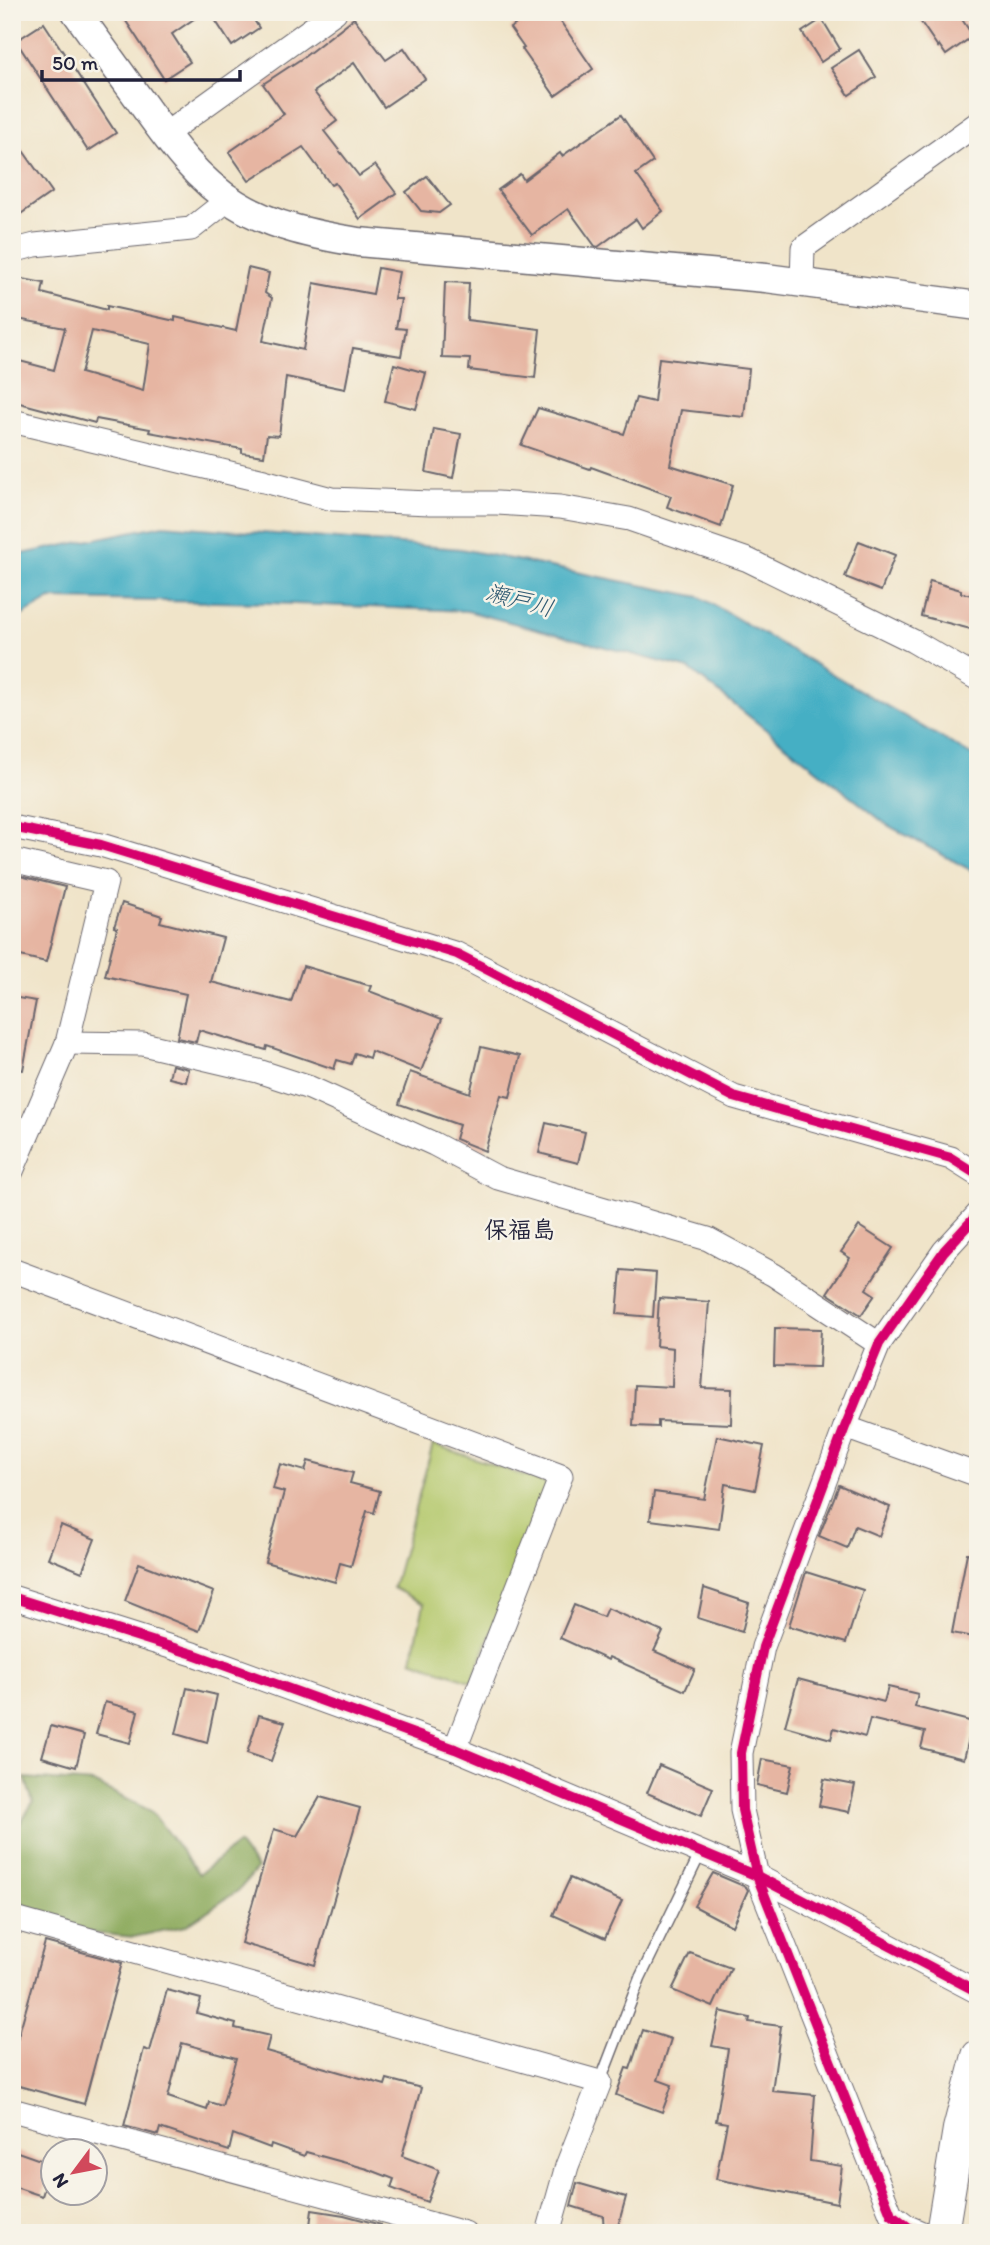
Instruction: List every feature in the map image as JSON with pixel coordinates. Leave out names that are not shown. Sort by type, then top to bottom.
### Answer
[{"type":"main road","points":[[942,2233],[959,2129],[978,2056]]},
{"type":"street","points":[[76,12],[164,135],[198,175],[237,205],[275,223],[313,234],[358,242],[802,283],[978,306]]},
{"type":"street","points":[[164,135],[335,12]]},
{"type":"street","points":[[802,283],[803,248],[978,123]]},
{"type":"street","points":[[12,251],[35,245],[191,229],[229,199]]},
{"type":"street","points":[[12,421],[332,499],[548,506],[629,519],[748,560],[913,641],[978,679]]},
{"type":"street","points":[[12,827],[102,845],[457,954],[734,1097],[951,1158],[978,1175]]},
{"type":"street","points":[[12,860],[106,882],[67,1043],[12,1171]]},
{"type":"street","points":[[67,1043],[143,1044],[258,1071],[310,1088],[434,1144],[498,1178],[708,1239],[774,1275],[879,1344]]},
{"type":"street","points":[[922,2233],[908,2227],[891,2214],[757,1876],[742,1810],[741,1753],[763,1647],[879,1344],[944,1251],[978,1214]]},
{"type":"street","points":[[12,1270],[561,1476],[455,1749]]},
{"type":"street","points":[[845,1427],[978,1475]]},
{"type":"street","points":[[12,1597],[193,1654],[455,1749],[757,1876],[978,1992]]},
{"type":"street","points":[[12,1918],[600,2082],[567,2166],[548,2233]]},
{"type":"street","points":[[12,2110],[465,2233]]},
{"type":"lane","points":[[600,2082],[640,1978],[701,1852]]},
{"type":"green space","points":[[433,1444],[548,1484],[472,1682],[412,1660],[424,1604],[393,1588]]},
{"type":"green space","points":[[25,1778],[94,1783],[151,1811],[199,1874],[238,1844],[257,1869],[239,1890],[185,1926],[134,1937],[70,1931],[25,1907],[12,1879],[12,1837],[33,1802]]},
{"type":"water","name":"瀬戸川","points":[[163,525],[461,549],[700,597],[978,759],[978,874],[887,825],[689,669],[467,611],[270,603],[51,599],[12,621],[12,556]]},
{"type":"building","points":[[120,12],[204,12],[172,34],[190,62],[164,79]]},
{"type":"building","points":[[210,12],[249,12],[259,28],[232,46]]},
{"type":"building","points":[[505,12],[554,12],[593,69],[555,96],[522,49],[524,48],[510,28],[515,25]]},
{"type":"building","points":[[914,12],[957,12],[973,36],[946,55]]},
{"type":"building","points":[[354,18],[386,60],[404,48],[425,79],[384,107],[354,63],[314,92],[337,121],[324,131],[359,176],[375,165],[396,193],[360,219],[335,183],[331,185],[303,147],[249,181],[229,152],[284,114],[263,84],[304,57]]},
{"type":"building","points":[[822,19],[840,49],[821,62],[802,32]]},
{"type":"building","points":[[44,23],[116,133],[88,151],[16,41]]},
{"type":"building","points":[[859,50],[876,77],[849,95],[831,68]]},
{"type":"building","points":[[621,115],[653,162],[636,174],[663,211],[642,228],[636,219],[598,247],[568,209],[532,235],[498,190],[520,174],[524,180],[560,153],[562,156]]},
{"type":"building","points":[[12,135],[52,192],[12,220]]},
{"type":"building","points":[[427,176],[450,205],[439,213],[421,211],[406,192]]},
{"type":"building","points":[[248,268],[269,273],[265,293],[272,298],[263,341],[303,350],[314,283],[373,294],[378,268],[399,272],[394,299],[401,299],[396,328],[406,329],[401,356],[353,348],[345,389],[286,377],[279,436],[267,435],[264,456],[242,453],[242,449],[149,432],[150,429],[96,419],[95,423],[12,401],[12,359],[54,370],[65,328],[12,318],[12,277],[44,283],[42,293],[107,310],[107,306],[175,321],[175,317],[236,331]],"holes":[[[92,331],[150,344],[143,391],[81,373]]]},
{"type":"building","points":[[445,282],[469,283],[467,320],[540,329],[535,378],[469,370],[470,359],[442,358]]},
{"type":"building","points":[[659,358],[749,369],[744,417],[681,410],[670,465],[733,485],[721,527],[667,507],[671,496],[521,445],[538,408],[624,434],[636,398],[654,402]]},
{"type":"building","points":[[394,364],[426,373],[416,409],[385,401]]},
{"type":"building","points":[[434,429],[461,434],[453,478],[426,472]]},
{"type":"building","points":[[859,541],[895,555],[881,591],[845,577]]},
{"type":"building","points":[[930,581],[961,590],[961,593],[978,596],[978,631],[921,616]]},
{"type":"building","points":[[12,874],[65,887],[46,962],[12,954]]},
{"type":"building","points":[[122,903],[162,916],[160,922],[223,938],[211,982],[291,1002],[303,966],[371,986],[369,991],[442,1019],[421,1071],[371,1051],[369,1058],[355,1053],[351,1064],[337,1060],[334,1069],[267,1046],[266,1050],[199,1030],[196,1042],[177,1038],[186,994],[105,976],[117,928],[114,927]]},
{"type":"building","points":[[12,997],[36,1001],[23,1070],[12,1069]]},
{"type":"building","points":[[481,1047],[520,1056],[510,1097],[501,1095],[485,1151],[455,1139],[459,1125],[399,1104],[410,1072],[470,1093]]},
{"type":"building","points":[[172,1065],[189,1069],[186,1082],[169,1078]]},
{"type":"building","points":[[546,1123],[585,1132],[578,1163],[539,1153]]},
{"type":"building","points":[[859,1226],[893,1248],[866,1289],[875,1295],[861,1315],[827,1293],[850,1258],[841,1252]]},
{"type":"building","points":[[621,1270],[656,1273],[653,1317],[617,1314]]},
{"type":"building","points":[[659,1298],[709,1302],[702,1388],[732,1389],[731,1424],[658,1421],[658,1427],[633,1426],[635,1385],[672,1387],[673,1348],[656,1346]]},
{"type":"building","points":[[775,1328],[821,1329],[819,1367],[774,1366]]},
{"type":"building","points":[[717,1436],[764,1446],[755,1490],[725,1484],[719,1529],[650,1520],[654,1492],[704,1499]]},
{"type":"building","points":[[308,1461],[353,1473],[350,1483],[380,1491],[374,1513],[367,1511],[351,1566],[340,1563],[335,1582],[265,1562],[284,1492],[273,1489],[280,1464],[305,1471]]},
{"type":"building","points":[[839,1485],[890,1507],[879,1536],[855,1526],[847,1548],[819,1536]]},
{"type":"building","points":[[61,1525],[95,1539],[82,1572],[48,1558]]},
{"type":"building","points":[[967,1553],[978,1554],[978,1638],[952,1633]]},
{"type":"building","points":[[139,1563],[214,1592],[199,1631],[125,1601]]},
{"type":"building","points":[[806,1572],[863,1590],[846,1643],[789,1626]]},
{"type":"building","points":[[704,1588],[749,1603],[742,1632],[698,1618]]},
{"type":"building","points":[[574,1605],[603,1617],[607,1608],[663,1632],[654,1651],[695,1669],[685,1691],[560,1638]]},
{"type":"building","points":[[798,1679],[884,1702],[888,1687],[918,1694],[915,1707],[973,1722],[964,1759],[921,1748],[925,1732],[870,1719],[865,1737],[834,1728],[831,1739],[785,1726]]},
{"type":"building","points":[[187,1688],[217,1695],[207,1743],[176,1734]]},
{"type":"building","points":[[105,1702],[138,1711],[130,1743],[96,1734]]},
{"type":"building","points":[[259,1715],[285,1722],[271,1761],[247,1753]]},
{"type":"building","points":[[51,1726],[84,1735],[76,1767],[42,1757]]},
{"type":"building","points":[[762,1759],[793,1765],[787,1792],[757,1785]]},
{"type":"building","points":[[659,1765],[713,1788],[701,1816],[647,1793]]},
{"type":"building","points":[[824,1779],[855,1785],[849,1812],[819,1806]]},
{"type":"building","points":[[320,1797],[360,1808],[315,1965],[241,1943],[274,1829],[297,1836]]},
{"type":"building","points":[[713,1873],[748,1890],[732,1926],[694,1906]]},
{"type":"building","points":[[570,1878],[622,1901],[605,1938],[553,1915]]},
{"type":"building","points":[[45,1942],[122,1963],[84,2104],[12,2084],[12,2058]]},
{"type":"building","points":[[690,1953],[731,1968],[713,2007],[672,1990]]},
{"type":"building","points":[[167,1990],[201,1999],[197,2013],[236,2024],[235,2028],[270,2036],[266,2051],[385,2085],[387,2079],[421,2088],[402,2156],[439,2170],[427,2202],[391,2188],[394,2179],[306,2152],[304,2156],[271,2144],[270,2148],[233,2134],[229,2151],[160,2128],[158,2135],[124,2126],[144,2049],[150,2051]],"holes":[[[182,2043],[236,2058],[222,2106],[209,2102],[207,2110],[168,2097]]]},
{"type":"building","points":[[720,2011],[750,2018],[749,2022],[781,2026],[772,2091],[815,2095],[810,2161],[842,2166],[837,2203],[716,2179],[727,2123],[716,2121],[728,2049],[712,2046]]},
{"type":"building","points":[[643,2030],[671,2039],[658,2080],[672,2085],[662,2112],[616,2095],[626,2068],[630,2069]]},
{"type":"building","points":[[12,2150],[38,2159],[38,2195],[12,2186]]},
{"type":"building","points":[[577,2183],[626,2197],[616,2233],[604,2233],[603,2216],[571,2206]]},
{"type":"building","points":[[312,2210],[381,2225],[380,2233],[309,2233]]},
{"type":"cycle path","points":[[12,827],[101,845],[457,954],[734,1097],[951,1158],[978,1175]]},
{"type":"cycle path","points":[[922,2233],[908,2227],[891,2214],[757,1876],[742,1810],[741,1753],[763,1647],[879,1344],[944,1251],[978,1214]]},
{"type":"cycle path","points":[[12,1597],[193,1654],[455,1749],[757,1876],[978,1992]]},
{"type":"district","name":"保福島","points":[[520,1230]]}]
